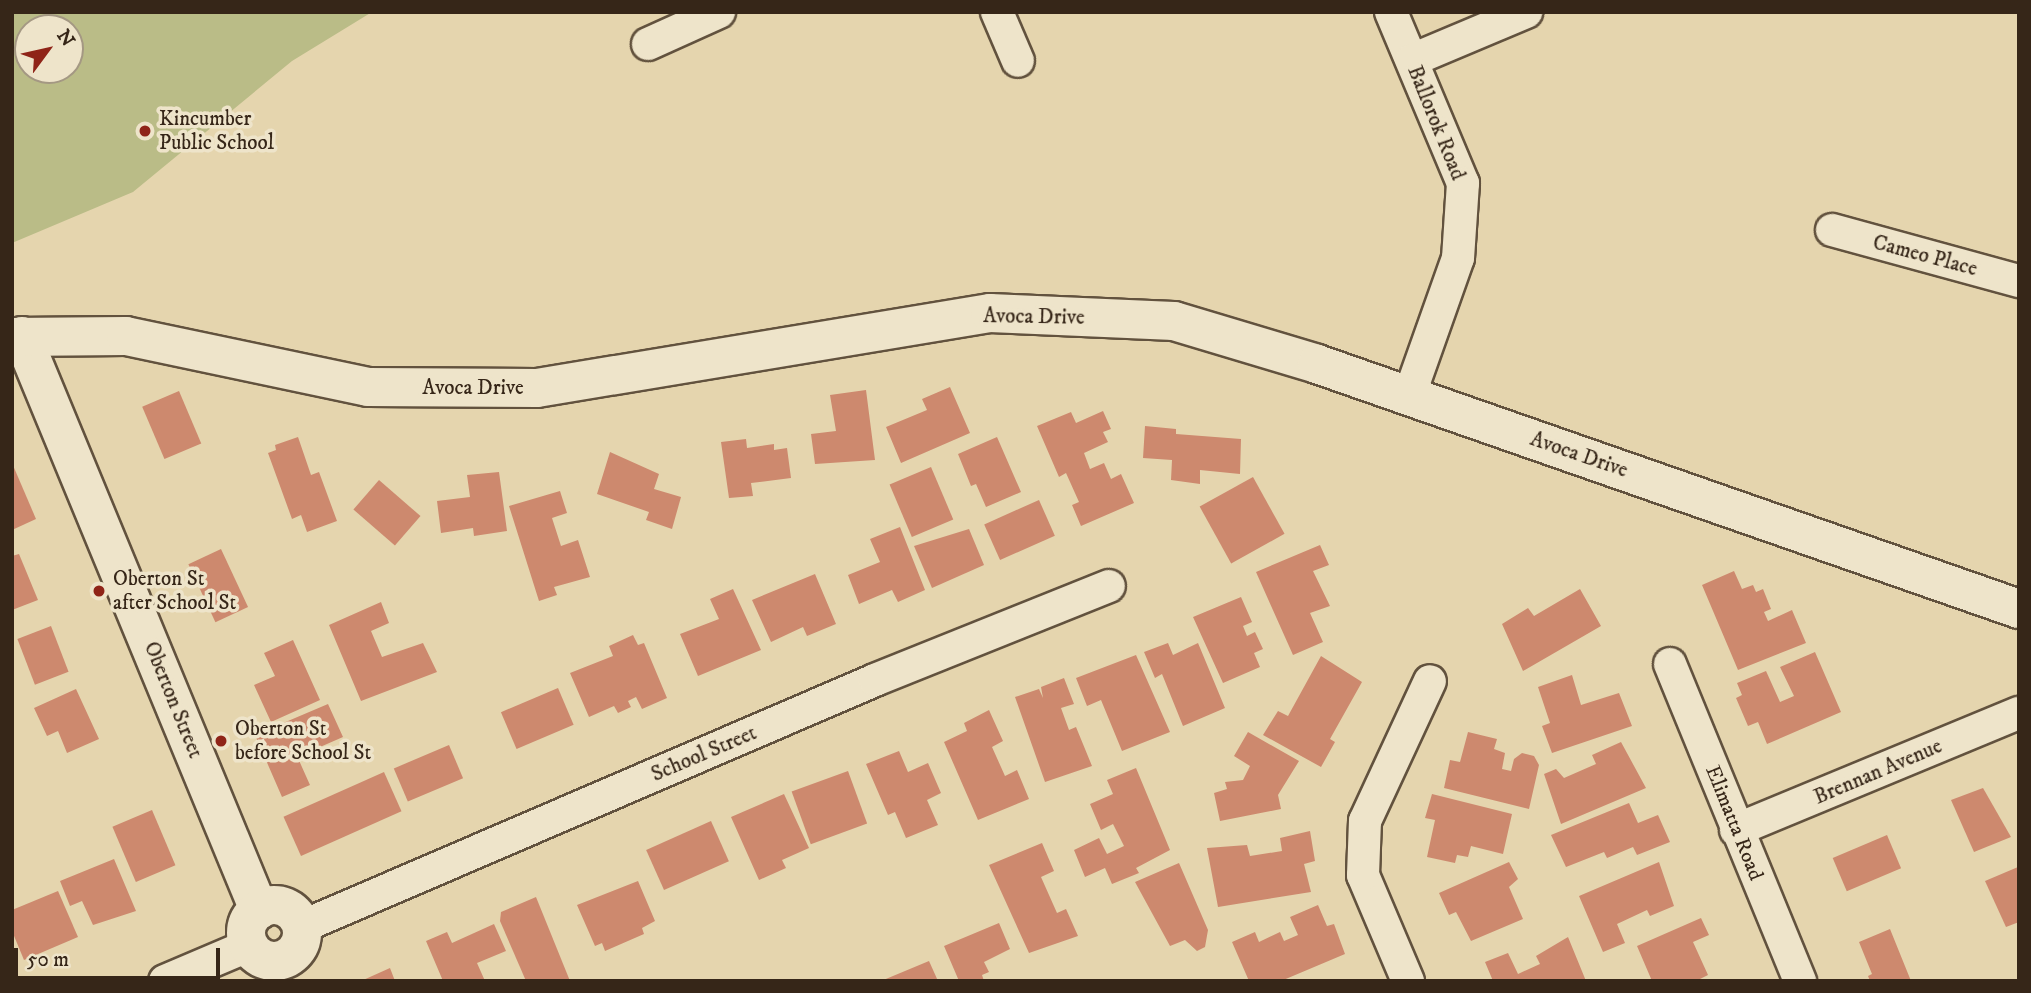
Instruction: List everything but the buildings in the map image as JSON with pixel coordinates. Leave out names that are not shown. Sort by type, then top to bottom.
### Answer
[{"type":"main road","name":"Avoca Drive","points":[[17,336],[126,336],[368,387],[537,388],[990,313],[1161,320],[1317,363],[2019,609]]},
{"type":"main road","name":"Oberton Street","points":[[17,336],[271,949]]},
{"type":"main road","points":[[271,949],[298,946],[301,927]]},
{"type":"street","points":[[648,44],[719,12]]},
{"type":"street","points":[[997,12],[1018,61]]},
{"type":"street","name":"Ballorok Road","points":[[1391,12],[1463,183],[1458,258],[1409,396]]},
{"type":"street","points":[[1412,60],[1526,12]]},
{"type":"street","name":"Cameo Place","points":[[1832,230],[2019,281]]},
{"type":"street","name":"School Street","points":[[301,927],[875,680],[1109,586]]},
{"type":"street","name":"Elimatta Road","points":[[1670,664],[1800,981]]},
{"type":"street","points":[[1408,981],[1363,875],[1365,821],[1430,681]]},
{"type":"street","name":"Brennan Avenue","points":[[1737,830],[2019,713]]},
{"type":"street","points":[[164,981],[271,949]]},
{"type":"green space","name":"Kincumber Public School","points":[[12,12],[372,12],[292,61],[133,192],[12,243]]},
{"type":"place","name":"Kincumber Public School","points":[[145,131]]},
{"type":"place","name":"Oberton St after School St","points":[[99,591]]},
{"type":"place","name":"Oberton St before School St","points":[[221,741]]}]
